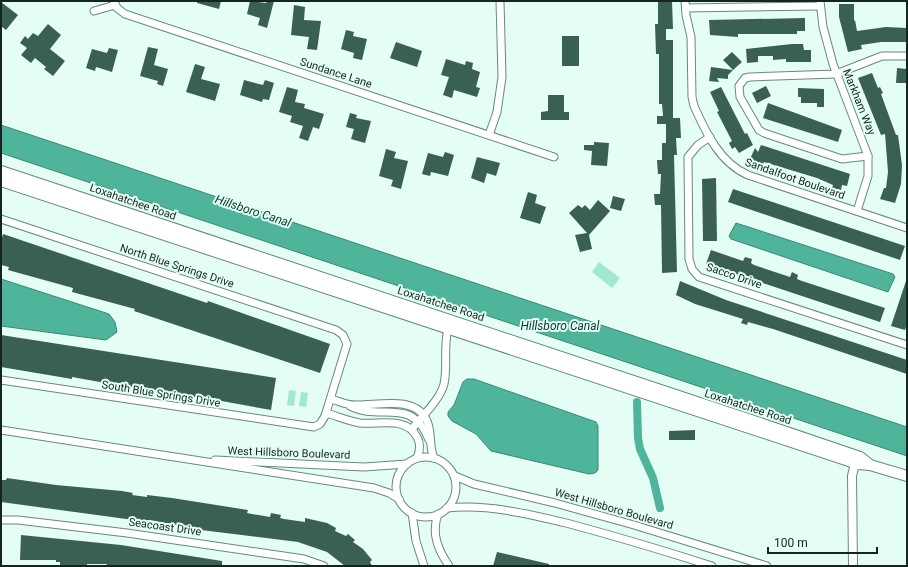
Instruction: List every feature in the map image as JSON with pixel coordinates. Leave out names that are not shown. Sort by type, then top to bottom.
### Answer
[{"type":"main road","name":"Loxahatchee Road","points":[[1,171],[870,465],[907,476]]},
{"type":"main road","name":"Loxahatchee Road","points":[[1,181],[448,329],[856,460]]},
{"type":"street","points":[[489,135],[497,112],[501,89],[500,1]]},
{"type":"street","points":[[94,11],[114,3]]},
{"type":"street","name":"Sundance Lane","points":[[114,3],[125,14],[554,156]]},
{"type":"street","points":[[685,5],[820,3]]},
{"type":"street","name":"Markham Way","points":[[820,3],[828,49],[836,74],[868,156],[866,181],[857,211]]},
{"type":"street","name":"Sandalfoot Boulevard","points":[[685,5],[691,37],[692,97],[699,116],[724,159],[738,170],[907,228]]},
{"type":"street","points":[[868,156],[842,159],[764,133],[759,130],[740,97],[739,86],[745,78],[750,77],[836,74],[882,56],[907,56]]},
{"type":"street","name":"Sacco Drive","points":[[710,136],[688,157],[689,259],[692,269],[699,277],[907,345]]},
{"type":"street","name":"North Blue Springs Drive","points":[[1,219],[332,329],[345,337],[347,350],[331,399]]},
{"type":"street","points":[[412,429],[443,386],[444,348],[448,329]]},
{"type":"street","name":"South Blue Springs Drive","points":[[1,380],[303,427],[317,426],[324,420],[326,413]]},
{"type":"street","points":[[417,458],[420,450],[420,442],[412,429],[396,423],[353,422],[326,413],[331,399],[348,404],[399,412],[409,416],[418,422],[424,429],[430,442],[434,458]]},
{"type":"street","points":[[370,408],[404,405],[415,408],[423,414],[430,427],[430,442]]},
{"type":"street","points":[[370,408],[371,423]]},
{"type":"street","name":"West Hillsboro Boulevard","points":[[1,430],[193,459],[224,466],[374,488],[389,493],[399,499]]},
{"type":"street","points":[[417,458],[434,458],[447,464],[455,476],[456,491],[453,500],[447,508],[438,514],[425,517],[412,513],[399,499],[396,487],[397,479],[407,464],[417,458]]},
{"type":"street","name":"West Hillsboro Boulevard","points":[[193,459],[359,466],[407,464]]},
{"type":"street","points":[[853,566],[852,476],[856,460]]},
{"type":"street","name":"West Hillsboro Boulevard","points":[[455,476],[474,484],[555,503],[634,524],[767,566]]},
{"type":"street","points":[[447,508],[487,508],[519,512],[599,532],[712,566]]},
{"type":"street","points":[[412,513],[416,541],[424,566]]},
{"type":"street","points":[[438,514],[435,524],[435,534],[441,554],[449,566]]},
{"type":"street","name":"Seacoast Drive","points":[[1,520],[18,520],[135,534],[304,559],[324,566]]},
{"type":"shaded area","points":[[599,262],[620,278],[612,288],[592,272]]},
{"type":"shaded area","points":[[289,390],[296,391],[294,406],[287,405]]},
{"type":"shaded area","points":[[301,392],[308,393],[306,407],[299,406]]},
{"type":"water","name":"Hillsboro Canal","points":[[1,125],[907,427],[907,456],[1,153]]},
{"type":"water","points":[[736,223],[893,274],[895,277],[888,292],[731,239],[729,236]]},
{"type":"water","points":[[1,279],[109,314],[115,322],[117,332],[106,340],[1,326]]},
{"type":"water","points":[[467,379],[474,379],[596,422],[598,426],[598,470],[595,473],[589,474],[491,451],[476,434],[452,421],[448,416],[448,412],[454,405],[463,382]]},
{"type":"building","points":[[197,1],[221,1],[219,9],[197,3]]},
{"type":"building","points":[[250,1],[266,3],[267,1],[274,1],[267,28],[258,25],[260,18],[247,14]]},
{"type":"building","points":[[658,1],[672,1],[673,29],[666,29],[666,40],[673,40],[673,118],[680,118],[681,138],[676,138],[677,155],[674,155],[677,272],[662,273],[661,205],[655,205],[654,194],[660,194],[661,174],[658,174],[657,160],[662,160],[662,143],[666,143],[666,124],[657,124],[657,116],[663,116],[662,104],[659,104],[659,54],[656,54],[655,24],[658,24]]},
{"type":"building","points":[[1,2],[18,15],[6,30],[1,26]]},
{"type":"building","points":[[839,4],[854,4],[854,21],[855,20],[857,31],[886,27],[907,28],[907,42],[881,42],[861,45],[862,49],[848,52],[839,17]]},
{"type":"building","points":[[294,5],[305,7],[304,20],[321,21],[317,50],[307,49],[309,37],[291,35]]},
{"type":"building","points":[[805,18],[805,31],[797,31],[797,34],[738,34],[738,37],[710,35],[709,20]]},
{"type":"building","points":[[48,24],[61,35],[50,49],[65,61],[53,76],[44,69],[46,67],[35,58],[31,63],[21,55],[27,48],[20,43],[25,36],[28,39],[33,33],[38,36]]},
{"type":"building","points":[[346,30],[354,32],[353,36],[367,39],[362,60],[353,58],[354,53],[341,49]]},
{"type":"building","points":[[562,36],[579,36],[579,66],[562,66]]},
{"type":"building","points":[[396,42],[422,51],[417,67],[390,58]]},
{"type":"building","points":[[803,44],[804,50],[811,50],[811,62],[786,62],[786,59],[773,60],[773,56],[758,56],[758,62],[747,63],[746,49]]},
{"type":"building","points":[[148,47],[158,49],[154,65],[168,69],[163,86],[157,84],[158,81],[140,76]]},
{"type":"building","points":[[109,48],[118,50],[112,72],[96,67],[95,71],[86,68],[92,49],[107,53]]},
{"type":"building","points":[[732,52],[742,62],[733,70],[723,60]]},
{"type":"building","points":[[446,59],[465,65],[466,61],[473,63],[472,69],[480,72],[476,87],[480,88],[477,97],[454,90],[452,98],[443,95],[449,77],[441,75]]},
{"type":"building","points":[[195,64],[205,67],[201,79],[220,84],[215,101],[186,92]]},
{"type":"building","points":[[711,67],[733,70],[728,75],[728,79],[717,78],[719,82],[709,81]]},
{"type":"building","points":[[897,68],[907,69],[907,83],[896,83]]},
{"type":"building","points":[[872,73],[878,88],[880,87],[883,93],[881,94],[896,135],[898,135],[902,165],[901,184],[895,203],[880,199],[884,188],[886,188],[888,172],[885,134],[881,135],[858,78]]},
{"type":"building","points":[[244,80],[263,85],[265,80],[274,83],[269,100],[263,99],[262,102],[240,95]]},
{"type":"building","points":[[766,86],[771,96],[757,103],[752,93]]},
{"type":"building","points":[[287,87],[298,90],[295,102],[305,104],[304,108],[324,114],[319,129],[313,127],[308,141],[299,138],[303,126],[290,122],[292,116],[279,112]]},
{"type":"building","points":[[721,87],[745,134],[747,133],[753,145],[739,153],[735,147],[732,149],[729,143],[732,141],[717,112],[719,111],[710,92]]},
{"type":"building","points":[[798,88],[824,89],[824,107],[817,107],[817,103],[801,103],[801,97],[798,97]]},
{"type":"building","points":[[548,95],[564,95],[564,112],[569,112],[569,120],[541,120],[541,112],[548,111]]},
{"type":"building","points":[[768,103],[842,130],[838,142],[763,118]]},
{"type":"building","points":[[350,113],[357,115],[356,118],[371,121],[365,143],[351,139],[354,129],[346,127]]},
{"type":"building","points":[[594,142],[609,143],[607,166],[591,165],[592,151],[584,150],[584,145],[594,145]]},
{"type":"building","points":[[761,145],[850,174],[847,186],[842,185],[841,190],[832,188],[833,185],[817,178],[764,162],[763,165],[750,159],[755,148],[758,152]]},
{"type":"building","points":[[386,149],[396,152],[394,158],[408,161],[401,189],[391,186],[393,180],[379,176]]},
{"type":"building","points":[[445,152],[454,155],[448,176],[431,172],[430,176],[422,174],[428,153],[443,157]]},
{"type":"building","points":[[477,157],[500,163],[496,176],[487,173],[484,183],[471,178]]},
{"type":"building","points":[[716,178],[717,241],[703,241],[702,179]]},
{"type":"building","points":[[733,189],[905,246],[900,260],[728,202]]},
{"type":"building","points":[[528,192],[537,195],[535,203],[546,207],[540,224],[520,218]]},
{"type":"building","points":[[613,196],[625,199],[621,211],[610,208]]},
{"type":"building","points":[[598,200],[610,211],[589,235],[592,249],[580,252],[575,235],[587,233],[569,213],[578,205],[582,208],[585,205],[590,210]]},
{"type":"building","points":[[3,234],[207,303],[208,301],[330,344],[320,373],[134,311],[135,309],[72,292],[73,288],[8,270],[9,267],[1,265],[1,242]]},
{"type":"building","points":[[711,250],[743,261],[745,257],[752,259],[751,263],[754,265],[790,277],[792,272],[798,275],[797,279],[802,281],[885,308],[880,322],[706,264]]},
{"type":"building","points":[[680,281],[726,300],[907,360],[907,374],[773,329],[748,322],[747,325],[741,323],[743,319],[695,304],[676,295]]},
{"type":"building","points":[[906,281],[907,324],[905,330],[891,326]]},
{"type":"building","points":[[1,335],[276,378],[271,410],[139,387],[128,387],[72,377],[72,379],[1,367]]},
{"type":"building","points":[[695,430],[695,440],[669,440],[669,431]]},
{"type":"building","points":[[7,478],[56,485],[122,491],[133,493],[132,495],[147,497],[147,495],[172,498],[248,510],[247,513],[270,517],[271,513],[281,515],[280,518],[284,519],[305,522],[305,518],[327,523],[336,528],[335,531],[346,536],[348,534],[355,540],[353,542],[363,549],[372,560],[370,562],[372,566],[345,566],[327,552],[298,542],[201,530],[150,520],[141,521],[1,502],[1,480],[6,480]]},
{"type":"building","points":[[21,535],[121,545],[222,561],[222,566],[106,566],[107,564],[87,564],[87,566],[60,566],[60,562],[56,562],[56,560],[20,560]]},
{"type":"building","points":[[497,552],[549,564],[549,566],[493,566]]},
{"type":"waterway","points":[[637,402],[638,438],[640,449],[653,478],[660,508]]}]
